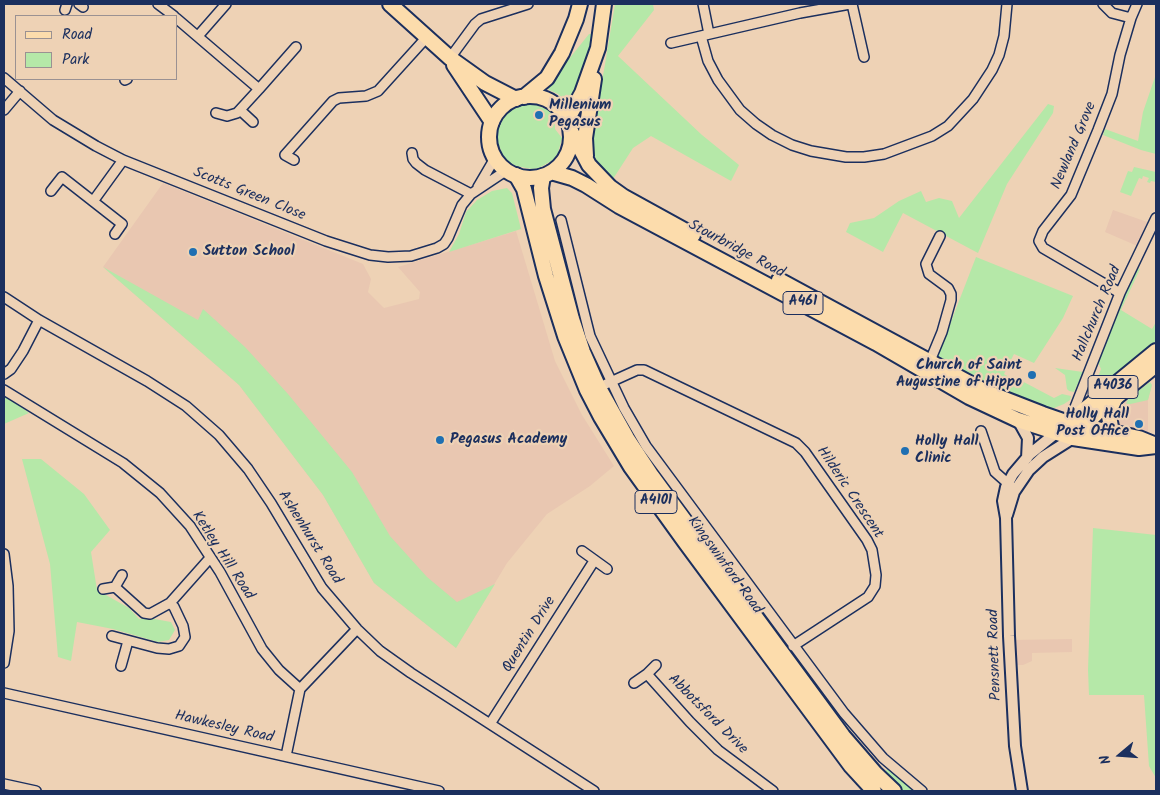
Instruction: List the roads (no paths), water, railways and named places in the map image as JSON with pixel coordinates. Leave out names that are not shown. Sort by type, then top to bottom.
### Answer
[{"type":"main road","points":[[390,4],[450,58],[485,83],[520,98]]},
{"type":"main road","points":[[511,173],[495,158],[490,140],[492,122],[506,104],[520,98],[547,78],[562,53],[580,4]]},
{"type":"main road","points":[[589,165],[585,151],[585,138],[604,4]]},
{"type":"main road","points":[[547,174],[560,165],[567,155],[569,125],[598,48]]},
{"type":"main road","points":[[450,58],[492,122]]},
{"type":"main road","name":"A461","points":[[520,98],[537,97],[550,101],[560,109],[569,125]]},
{"type":"main road","name":"Stourbridge Road","points":[[569,125],[589,165],[601,179],[624,197],[710,244],[984,390],[1069,423],[1139,438],[1156,445]]},
{"type":"main road","name":"A461","points":[[511,173],[529,178],[547,174]]},
{"type":"main road","name":"Kingswinford Road","points":[[511,173],[524,189],[546,276],[565,336],[600,416],[631,467],[680,535],[870,789]]},
{"type":"main road","name":"Stourbridge Road","points":[[547,174],[572,178],[586,185],[619,206],[860,334],[969,398],[1018,420],[1073,438],[1139,448],[1156,445]]},
{"type":"main road","name":"Kingswinford Road","points":[[547,174],[541,188],[543,209],[560,274],[584,352],[605,385],[627,438],[664,492],[844,736],[875,773],[894,791]]},
{"type":"main road","name":"A4036","points":[[1056,433],[1156,351]]},
{"type":"main road","name":"A4036","points":[[1073,438],[1083,426],[1156,366]]},
{"type":"main road","points":[[1114,432],[1109,416],[1116,399]]},
{"type":"street","points":[[158,4],[172,15]]},
{"type":"street","points":[[198,36],[226,4]]},
{"type":"street","points":[[450,58],[475,24],[481,19],[528,4]]},
{"type":"street","points":[[703,4],[708,60],[718,80],[740,110],[756,124],[792,146],[811,152],[846,158],[884,154],[932,136],[948,126],[969,104],[983,85],[999,55],[1004,36],[1007,4]]},
{"type":"street","points":[[671,43],[706,35],[799,8],[851,4],[864,57]]},
{"type":"street","points":[[1103,4],[1112,13],[1131,18]]},
{"type":"street","name":"Newland Grove","points":[[1120,293],[1043,248],[1039,241],[1043,231],[1071,195],[1112,94],[1120,55],[1131,18],[1138,4]]},
{"type":"street","points":[[178,20],[258,89]]},
{"type":"street","points":[[294,160],[285,155],[333,101],[339,98],[366,96],[378,91],[426,38]]},
{"type":"street","points":[[216,114],[227,116],[240,110],[296,46]]},
{"type":"street","name":"Scotts Green Close","points":[[4,78],[53,120],[123,160],[326,241],[370,255],[388,257],[411,256],[431,251],[444,244],[452,231],[462,206],[474,192],[495,158]]},
{"type":"street","points":[[4,110],[20,91]]},
{"type":"street","points":[[240,110],[253,122]]},
{"type":"street","points":[[412,153],[416,163],[425,170],[474,192]]},
{"type":"street","points":[[94,200],[123,160]]},
{"type":"street","name":"Scotts Green Close","points":[[474,192],[511,173]]},
{"type":"street","points":[[51,190],[62,177],[94,200],[122,224],[115,234]]},
{"type":"street","name":"Hallchurch Road","points":[[1069,423],[1120,293],[1156,218]]},
{"type":"street","name":"Kingswinford Road","points":[[561,220],[582,307],[605,385],[624,408],[646,446],[844,713],[883,758],[922,791]]},
{"type":"street","points":[[930,361],[942,332],[951,300],[948,288],[927,270],[926,264],[940,236]]},
{"type":"street","name":"Kingswinford Road","points":[[560,274],[582,307]]},
{"type":"street","name":"Ashenhurst Road","points":[[4,297],[39,320],[148,381],[186,406],[219,434],[253,476],[272,503],[322,588],[357,629],[380,651],[594,791]]},
{"type":"street","points":[[4,374],[11,368],[39,320]]},
{"type":"street","name":"Hilderic Crescent","points":[[605,385],[637,370],[644,370],[796,444],[805,452],[867,540],[872,550],[876,575],[875,586],[868,597],[793,646]]},
{"type":"street","name":"Ketley Hill Road","points":[[4,390],[123,463],[160,493],[190,526],[262,648],[279,670],[300,689]]},
{"type":"street","points":[[1018,420],[1028,438],[1026,458]]},
{"type":"street","name":"Pensnett Road","points":[[1011,487],[1013,474],[1026,458],[1056,433]]},
{"type":"street","points":[[985,436],[995,472],[1011,487]]},
{"type":"street","name":"Pensnett Road","points":[[1022,791],[1016,746],[1006,518],[1003,501],[1011,487],[1043,457],[1073,438]]},
{"type":"street","points":[[582,551],[607,569]]},
{"type":"street","points":[[4,554],[8,586],[9,631],[4,663]]},
{"type":"street","points":[[115,587],[144,614],[150,614],[170,603],[210,558]]},
{"type":"street","name":"Quentin Drive","points":[[490,724],[594,561]]},
{"type":"street","points":[[115,587],[122,575]]},
{"type":"street","points":[[103,589],[115,587]]},
{"type":"street","points":[[112,636],[169,649],[174,648],[182,643],[185,638],[183,626],[170,603]]},
{"type":"street","points":[[286,756],[300,689],[357,629]]},
{"type":"street","points":[[120,666],[128,641]]},
{"type":"street","name":"Abbotsford Drive","points":[[634,683],[656,665]]},
{"type":"street","name":"Abbotsford Drive","points":[[646,674],[718,750],[773,791]]},
{"type":"street","name":"Hawkesley Road","points":[[4,693],[439,791]]},
{"type":"street","points":[[4,784],[36,791]]},
{"type":"place","name":"Millenium Pegasus","points":[[539,115]]},
{"type":"place","name":"Sutton School","points":[[193,252]]},
{"type":"place","name":"Church of Saint Augustine of Hippo","points":[[1032,375]]},
{"type":"place","name":"Holly Hall Post Office","points":[[1139,424]]},
{"type":"place","name":"Pegasus Academy","points":[[440,440]]},
{"type":"place","name":"Holly Hall Clinic","points":[[905,451]]}]
